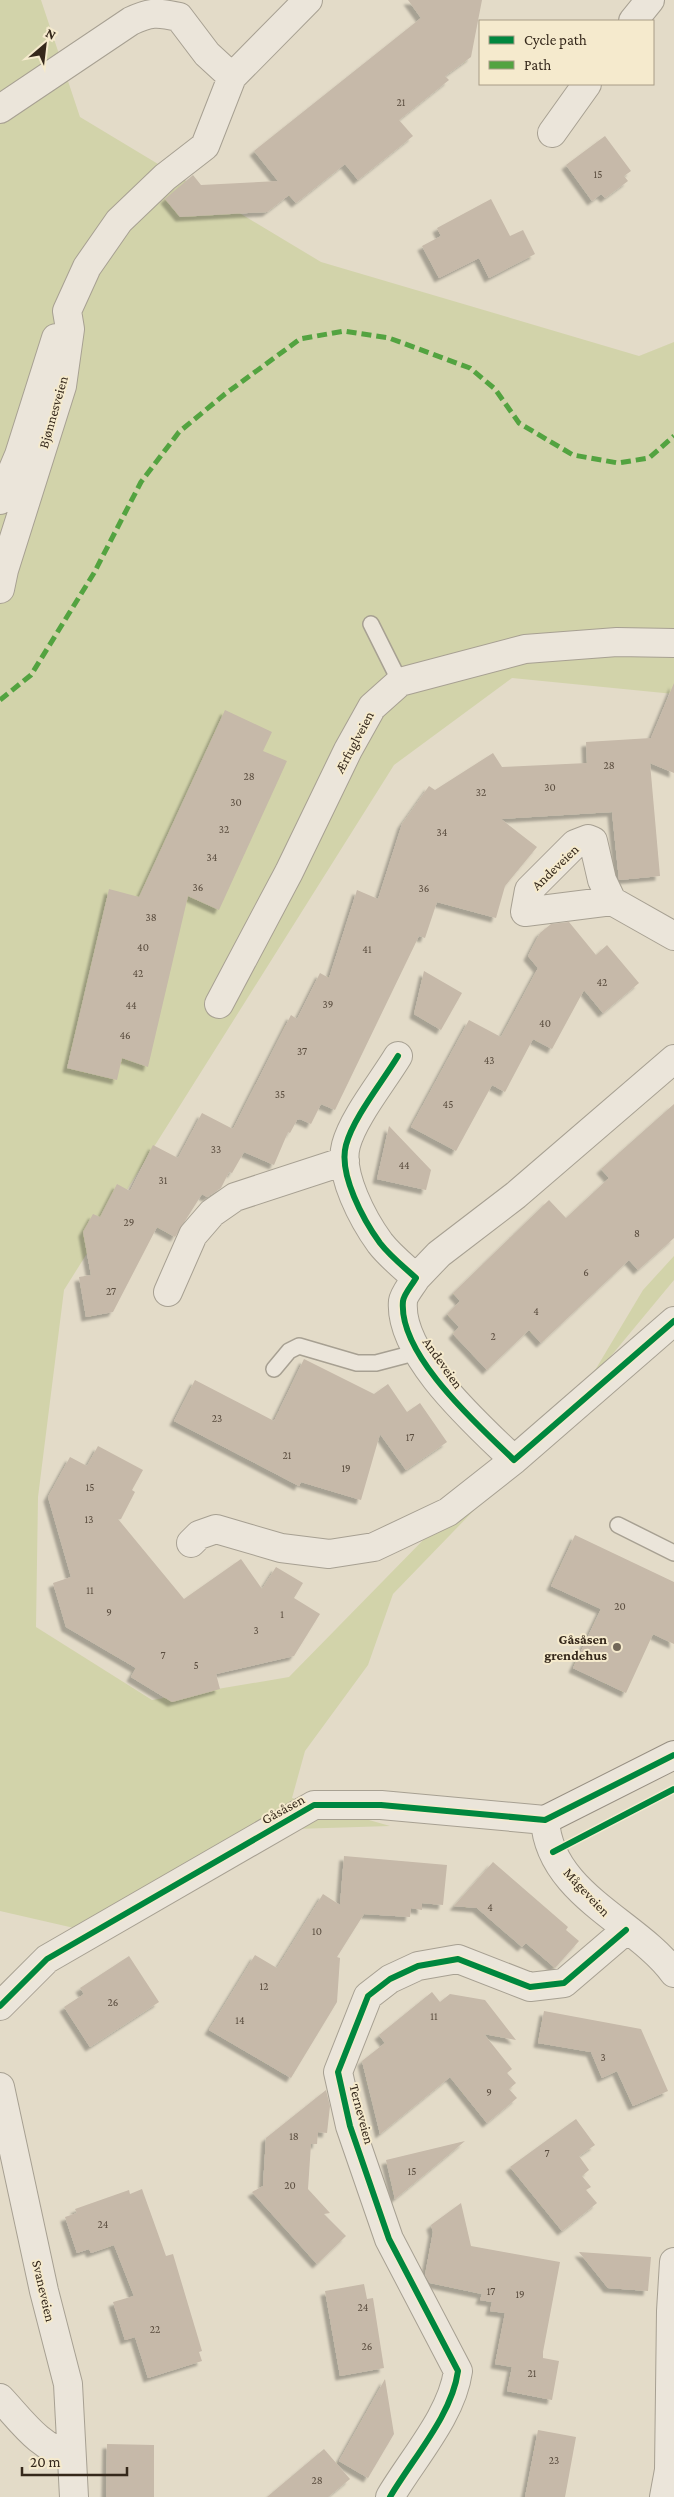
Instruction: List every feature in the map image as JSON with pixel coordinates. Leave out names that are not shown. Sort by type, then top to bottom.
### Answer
[{"type":"street","name":"Bjønnesveien","points":[[0,589],[4,570],[62,386],[70,329],[67,311],[87,267],[119,222],[165,177],[205,146],[232,77],[308,0]]},
{"type":"street","points":[[633,20],[650,0]]},
{"type":"street","points":[[0,109],[155,7],[158,12],[179,17],[207,54],[232,77]]},
{"type":"street","points":[[552,133],[586,85]]},
{"type":"street","points":[[0,500],[19,455],[51,351],[67,311]]},
{"type":"street","name":"Ærfuglveien","points":[[219,1004],[289,872],[348,750],[372,707],[400,682],[525,649],[617,642],[674,644]]},
{"type":"street","points":[[612,901],[674,936]]},
{"type":"street","points":[[398,1056],[358,1121],[346,1145],[345,1161],[355,1200],[381,1244],[416,1278]]},
{"type":"street","name":"Andeveien","points":[[514,1460],[452,1399],[418,1352],[404,1322],[403,1299],[416,1278],[439,1254],[516,1195],[674,1059]]},
{"type":"street","points":[[168,1292],[193,1235],[212,1213],[236,1197],[345,1161]]},
{"type":"street","points":[[191,1543],[199,1535],[216,1529],[281,1548],[329,1554],[374,1547],[448,1512],[514,1460],[674,1321]]},
{"type":"street","points":[[545,1820],[674,1754]]},
{"type":"street","name":"Gåsåsen","points":[[1,2003],[47,1959],[314,1805],[381,1806],[545,1820]]},
{"type":"street","name":"Mågeveien","points":[[545,1820],[546,1836],[553,1852],[570,1876],[598,1908],[674,1971]]},
{"type":"street","name":"Terneveien","points":[[390,2497],[448,2405],[456,2387],[458,2370],[389,2239],[350,2126],[338,2072],[368,1996],[390,1979],[418,1966],[458,1960],[530,1987],[564,1982],[626,1930]]},
{"type":"street","name":"Svaneveien","points":[[0,2087],[44,2292],[68,2384],[70,2454],[74,2497]]},
{"type":"street","points":[[664,2497],[669,2470],[671,2311],[674,2262]]},
{"type":"street","points":[[0,2398],[44,2443],[58,2452],[70,2454]]},
{"type":"lane","points":[[371,624],[400,682]]},
{"type":"lane","points":[[274,1369],[289,1351],[299,1346],[356,1363],[376,1363],[418,1352]]},
{"type":"lane","points":[[618,1525],[674,1553]]},
{"type":"green space","points":[[0,0],[41,0],[80,117],[321,262],[639,356],[674,342],[674,694],[512,678],[394,765],[64,1290],[38,1497],[36,1627],[152,1700],[289,1677],[432,1531],[594,1372],[643,1290],[674,1256],[674,1280],[538,1444],[393,1594],[368,1665],[305,1751],[292,1798],[390,1826],[263,1830],[74,1928],[0,1911]]},
{"type":"building","points":[[408,0],[482,0],[471,57],[445,76],[449,80],[399,120],[413,136],[358,180],[345,164],[296,203],[289,195],[267,212],[180,217],[165,199],[193,175],[201,185],[278,181],[254,151],[421,18]]},
{"type":"building","points":[[605,136],[631,171],[624,176],[628,181],[605,198],[601,194],[592,201],[566,165]]},
{"type":"building","points":[[491,199],[510,236],[523,230],[535,254],[489,278],[479,258],[439,278],[422,246],[441,236],[437,228]]},
{"type":"building","points":[[674,683],[674,773],[650,763],[660,876],[619,880],[612,812],[501,819],[537,847],[505,886],[496,918],[437,902],[425,938],[419,936],[335,1110],[321,1104],[311,1124],[300,1119],[297,1120],[290,1133],[288,1132],[274,1165],[244,1152],[232,1173],[229,1172],[221,1188],[207,1197],[202,1194],[175,1237],[157,1227],[113,1312],[86,1317],[79,1277],[91,1275],[83,1232],[93,1214],[100,1217],[117,1184],[130,1191],[153,1145],[178,1158],[202,1113],[233,1129],[291,1015],[297,1019],[320,973],[329,978],[357,890],[378,899],[402,824],[429,786],[435,790],[493,753],[502,767],[587,763],[586,742],[651,738]]},
{"type":"building","points":[[225,710],[272,732],[263,751],[287,761],[219,910],[188,896],[148,1067],[122,1058],[117,1080],[67,1068],[109,889],[139,897]]},
{"type":"building","points":[[569,922],[596,955],[607,945],[639,983],[603,1013],[584,990],[552,1049],[533,1039],[505,1092],[492,1085],[456,1151],[411,1127],[469,1020],[501,1037],[538,968],[528,956],[540,933],[551,924]]},
{"type":"building","points":[[424,971],[462,993],[441,1030],[414,1014]]},
{"type":"building","points":[[674,1104],[674,1238],[638,1270],[629,1260],[541,1343],[529,1330],[487,1370],[453,1334],[459,1327],[447,1314],[460,1301],[453,1293],[549,1200],[566,1218],[609,1178],[601,1169]]},
{"type":"building","points":[[389,1126],[431,1170],[426,1190],[377,1179]]},
{"type":"building","points":[[304,1359],[374,1394],[388,1384],[407,1412],[420,1403],[447,1442],[406,1470],[380,1434],[361,1500],[301,1482],[299,1486],[174,1421],[195,1380],[274,1421]]},
{"type":"building","points":[[98,1446],[143,1470],[132,1490],[135,1492],[121,1519],[118,1519],[184,1599],[241,1559],[262,1589],[276,1567],[303,1583],[294,1598],[320,1614],[294,1656],[216,1674],[220,1689],[172,1702],[131,1677],[136,1668],[66,1627],[53,1583],[71,1577],[48,1497],[70,1457],[87,1466]]},
{"type":"building","points":[[575,1535],[674,1582],[674,1644],[653,1634],[626,1693],[573,1668],[601,1609],[551,1586]]},
{"type":"building","points":[[344,1856],[447,1865],[443,1905],[422,1903],[422,1910],[411,1908],[410,1917],[364,1914],[337,1957],[340,1958],[337,2002],[291,2078],[209,2030],[255,1955],[277,1968],[323,1894],[340,1905]]},
{"type":"building","points":[[493,1862],[568,1927],[566,1930],[579,1941],[555,1968],[526,1943],[522,1947],[477,1908],[454,1906]]},
{"type":"building","points":[[129,1956],[159,2002],[90,2047],[64,2007],[84,1994],[80,1988]]},
{"type":"building","points":[[432,1992],[440,2002],[450,1994],[485,2000],[516,2040],[484,2034],[512,2069],[507,2073],[516,2083],[509,2089],[517,2098],[487,2123],[450,2077],[380,2134],[362,2061],[385,2043],[379,2035]]},
{"type":"building","points":[[544,2011],[641,2029],[668,2091],[633,2106],[617,2071],[602,2078],[591,2052],[538,2043]]},
{"type":"building","points":[[326,2090],[330,2106],[327,2133],[318,2132],[317,2144],[311,2144],[308,2189],[330,2213],[324,2214],[346,2236],[317,2264],[252,2192],[263,2186],[266,2138]]},
{"type":"building","points":[[576,2119],[595,2145],[579,2156],[589,2170],[582,2176],[591,2187],[586,2190],[597,2203],[562,2231],[510,2167]]},
{"type":"building","points":[[465,2141],[395,2199],[386,2160]]},
{"type":"building","points":[[142,2189],[166,2256],[173,2254],[202,2351],[199,2352],[202,2361],[148,2378],[135,2337],[125,2340],[113,2302],[134,2296],[114,2245],[91,2253],[89,2249],[77,2253],[65,2217],[77,2213],[75,2209],[129,2190],[130,2194]]},
{"type":"building","points":[[461,2203],[471,2246],[560,2262],[543,2352],[543,2358],[559,2361],[552,2400],[507,2391],[512,2367],[495,2364],[505,2313],[490,2311],[492,2302],[480,2300],[482,2294],[430,2283],[425,2275],[433,2232],[431,2225]]},
{"type":"building","points":[[579,2252],[651,2257],[648,2291],[608,2288]]},
{"type":"building","points":[[364,2284],[367,2299],[373,2298],[384,2368],[340,2376],[325,2291]]},
{"type":"building","points":[[385,2379],[394,2434],[368,2478],[339,2461]]},
{"type":"building","points":[[538,2430],[576,2437],[565,2497],[525,2497]]},
{"type":"building","points":[[107,2444],[154,2445],[154,2497],[106,2497]]},
{"type":"building","points":[[324,2449],[350,2479],[328,2497],[267,2497]]},
{"type":"marked path","points":[[0,700],[31,675],[94,573],[141,482],[179,432],[225,394],[300,339],[344,331],[389,338],[470,368],[495,389],[519,423],[573,455],[618,463],[649,458],[674,436]]},
{"type":"cycle path","points":[[398,1056],[355,1123],[350,1134],[346,1145],[345,1157],[349,1183],[360,1210],[380,1243],[416,1278],[406,1292],[403,1301],[405,1322],[413,1344],[426,1366],[462,1409],[514,1460],[674,1321]]},
{"type":"cycle path","points":[[0,2006],[47,1959],[314,1805],[381,1805],[545,1820],[674,1755]]},
{"type":"cycle path","points":[[553,1852],[674,1789]]},
{"type":"cycle path","points":[[390,2497],[440,2420],[448,2404],[458,2371],[389,2239],[350,2126],[338,2072],[368,1996],[390,1979],[418,1966],[458,1959],[530,1987],[564,1983],[626,1930]]},
{"type":"place","name":"Gåsåsen grendehus","points":[[617,1647]]}]
